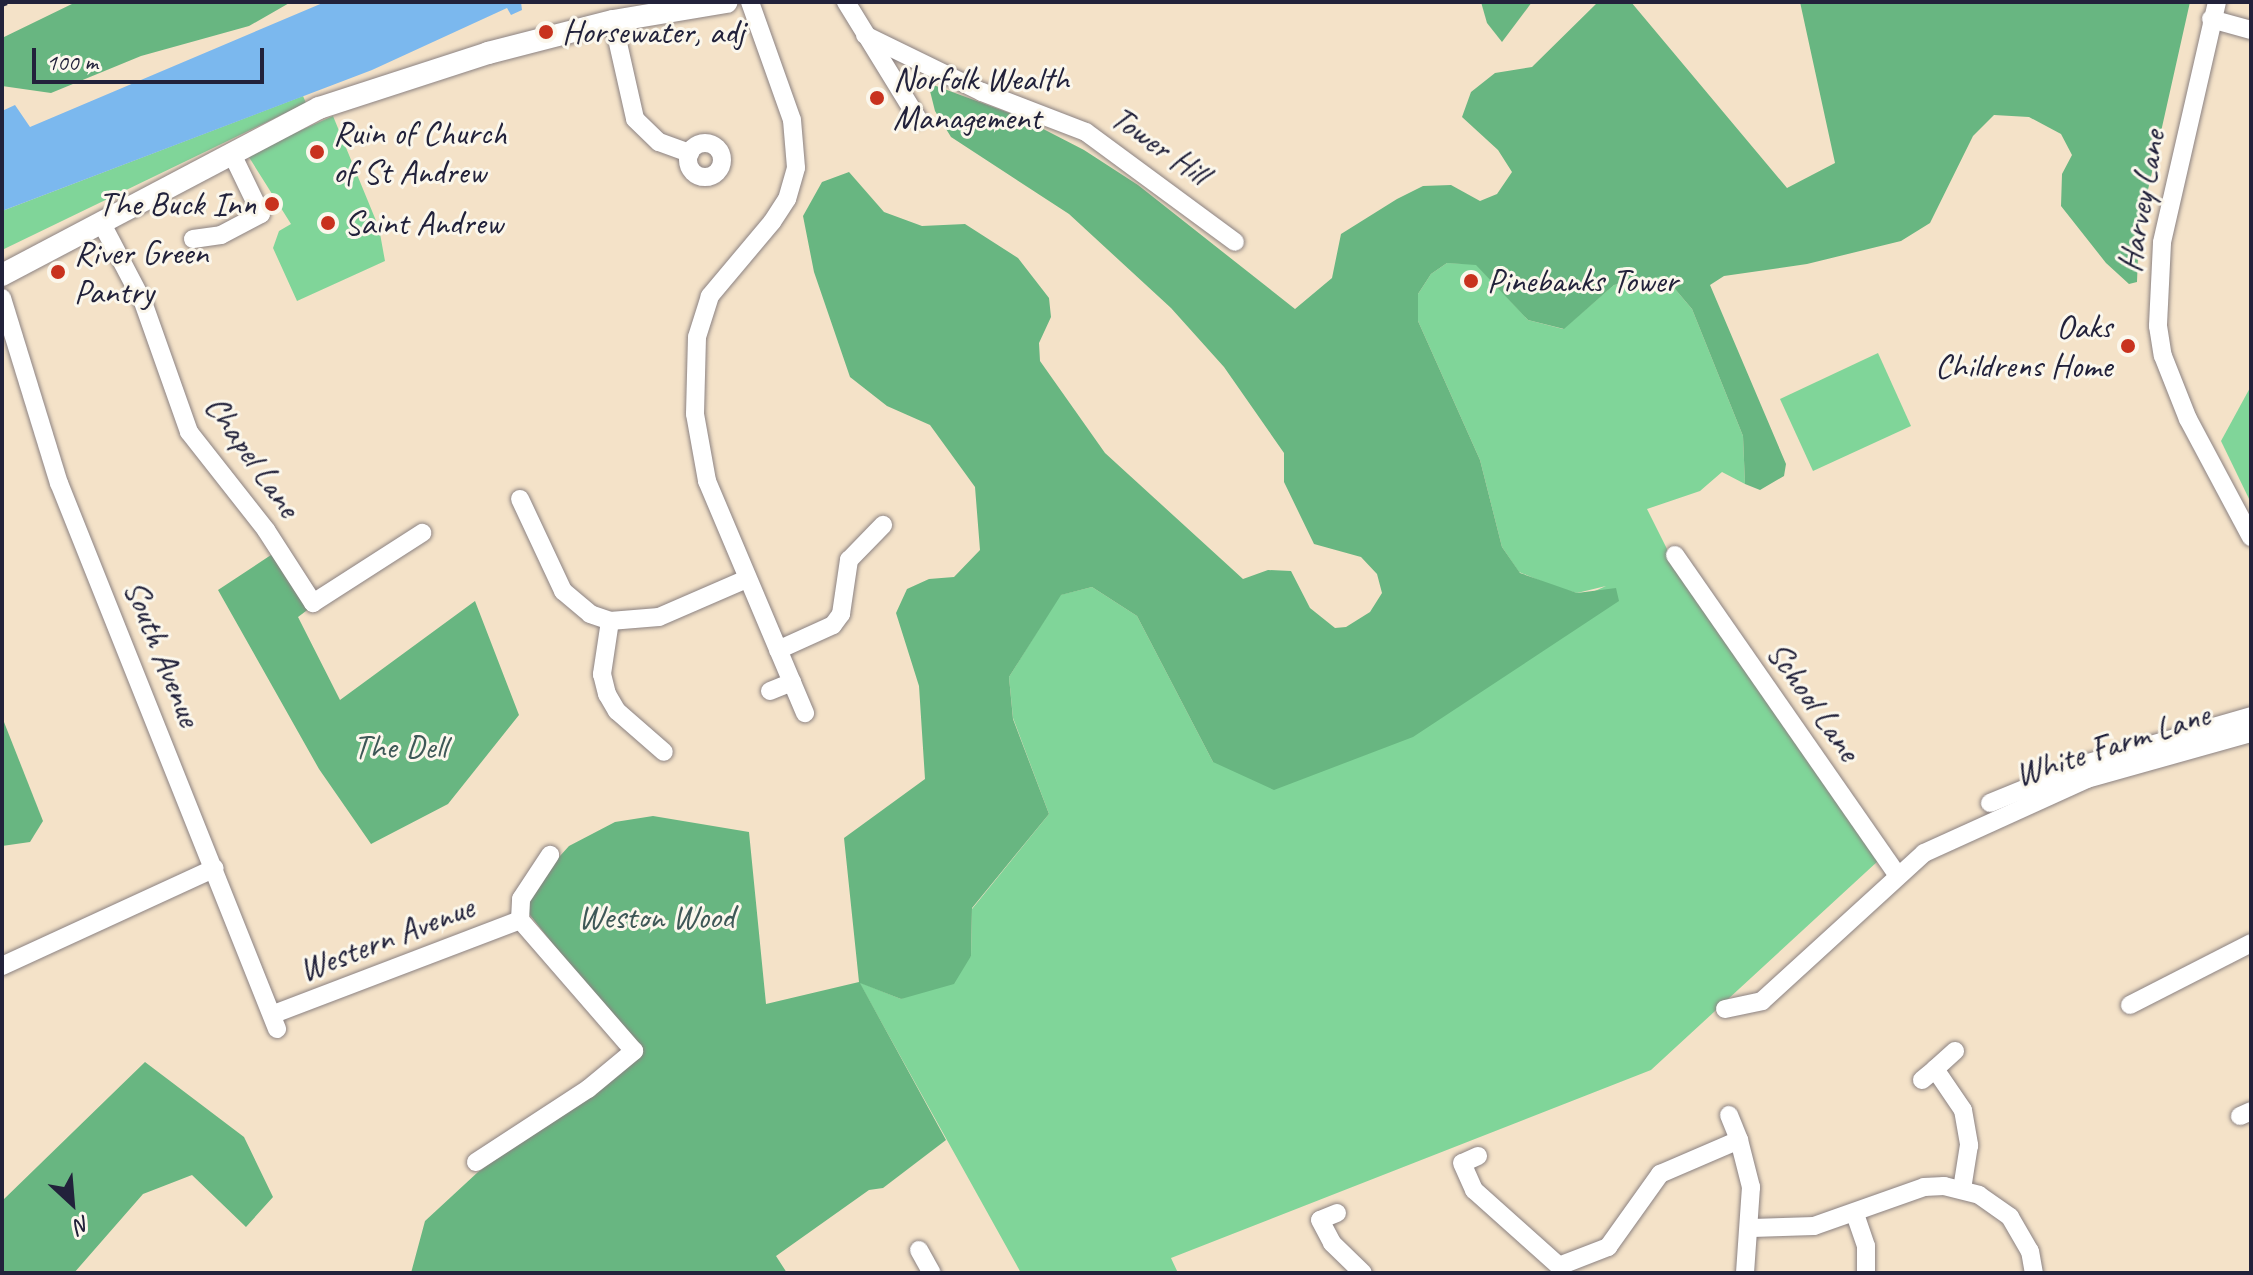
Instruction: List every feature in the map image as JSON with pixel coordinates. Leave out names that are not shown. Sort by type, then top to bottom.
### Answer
[{"type":"main road","points":[[2,275],[319,108],[488,53],[613,21],[726,2]]},
{"type":"street","points":[[750,2],[792,120],[796,168],[787,199],[772,222],[710,296],[697,337],[695,386],[707,481],[744,580],[805,713]]},
{"type":"street","points":[[846,2],[918,119]]},
{"type":"street","points":[[2214,10],[2251,30]]},
{"type":"street","name":"Harvey Lane","points":[[2214,10],[2162,243],[2158,326],[2163,356],[2188,419],[2251,537]]},
{"type":"street","points":[[613,21],[635,119],[659,142],[690,153]]},
{"type":"street","name":"Tower Hill","points":[[865,35],[982,92],[1086,132],[1235,242]]},
{"type":"street","points":[[193,239],[221,235],[264,220],[232,154]]},
{"type":"street","name":"Chapel Lane","points":[[101,222],[143,302],[189,432],[266,530],[313,603],[422,533]]},
{"type":"street","name":"South Avenue","points":[[2,298],[59,483],[275,1022]]},
{"type":"street","points":[[520,499],[563,591],[590,614],[610,621],[659,617],[744,580]]},
{"type":"street","points":[[778,650],[833,625],[841,614],[849,560],[883,525]]},
{"type":"street","name":"School Lane","points":[[1680,557],[1896,873]]},
{"type":"street","points":[[610,621],[602,674],[607,694],[617,711],[664,752]]},
{"type":"street","points":[[770,691],[792,682]]},
{"type":"street","points":[[1990,803],[2085,764],[2251,716]]},
{"type":"street","name":"White Farm Lane","points":[[1725,1009],[1762,1001],[1896,873],[1986,822],[2087,779],[2251,733]]},
{"type":"street","name":"Western Avenue","points":[[476,1162],[588,1089],[634,1051],[520,920],[521,899],[550,855]]},
{"type":"street","points":[[2,966],[215,868]]},
{"type":"street","name":"Western Avenue","points":[[275,1022],[520,920]]},
{"type":"street","points":[[2130,1005],[2251,943]]},
{"type":"street","points":[[1955,1051],[1929,1074],[1956,1095],[1967,1125],[1962,1189]]},
{"type":"street","points":[[1729,1115],[1751,1187],[1752,1228],[1745,1273]]},
{"type":"street","points":[[1462,1163],[1483,1201],[1505,1214],[1523,1239],[1558,1269],[1608,1247],[1622,1235],[1643,1193],[1660,1174],[1739,1140]]},
{"type":"street","points":[[1752,1228],[1814,1226],[1924,1187],[1962,1189],[2010,1217],[2030,1251],[2034,1273]]},
{"type":"street","points":[[1855,1214],[1866,1246],[1866,1273]]},
{"type":"street","points":[[1320,1220],[1332,1243],[1363,1273]]},
{"type":"street","points":[[919,1250],[932,1273]]},
{"type":"green space","points":[[76,2],[291,2],[249,26],[141,56],[51,93],[2,86],[2,38]]},
{"type":"green space","points":[[1481,2],[1532,2],[1502,42],[1487,23]]},
{"type":"green space","name":"Weston Wood","points":[[1598,2],[1631,2],[1787,188],[1835,163],[1800,2],[2190,2],[2139,230],[2137,282],[2129,284],[2106,263],[2061,206],[2062,174],[2072,155],[2061,134],[2029,117],[1994,115],[1973,136],[1930,223],[1901,241],[1807,264],[1724,276],[1710,285],[1786,464],[1784,476],[1760,490],[1745,484],[1743,436],[1692,309],[1664,276],[1614,285],[1564,329],[1528,320],[1476,265],[1447,263],[1431,274],[1418,294],[1418,321],[1480,460],[1502,547],[1520,573],[1577,593],[1616,588],[1619,601],[1413,737],[1274,790],[1213,762],[1137,616],[1092,587],[1061,595],[1009,677],[1013,719],[1049,814],[972,908],[971,956],[954,984],[901,999],[860,983],[946,1140],[883,1188],[869,1190],[776,1256],[787,1273],[411,1273],[425,1221],[478,1172],[642,1056],[526,910],[531,888],[569,846],[615,822],[653,816],[749,832],[766,1004],[859,982],[844,838],[925,779],[919,686],[896,613],[907,589],[929,579],[954,577],[980,550],[975,487],[930,425],[887,406],[850,377],[814,272],[803,216],[822,182],[849,172],[884,212],[922,226],[965,224],[1018,258],[1049,298],[1051,317],[1039,343],[1040,361],[1105,453],[1243,579],[1268,570],[1291,571],[1310,608],[1335,628],[1346,627],[1370,612],[1382,593],[1377,574],[1361,557],[1314,544],[1284,482],[1284,453],[1224,367],[1171,308],[1069,214],[951,137],[935,111],[928,83],[1020,117],[1084,150],[1138,185],[1295,309],[1332,278],[1341,234],[1397,199],[1423,186],[1451,185],[1480,201],[1497,194],[1512,172],[1498,150],[1462,117],[1471,92],[1495,73],[1532,67]]},
{"type":"green space","points":[[303,96],[306,103],[2,250],[2,211]]},
{"type":"green space","points":[[333,116],[379,228],[385,261],[297,301],[273,248],[279,231],[291,224],[247,154]]},
{"type":"green space","points":[[1447,263],[1476,264],[1528,320],[1563,329],[1614,285],[1664,276],[1692,309],[1743,436],[1745,484],[1722,472],[1700,491],[1647,509],[1680,575],[1878,861],[1651,1070],[1171,1258],[1178,1273],[1021,1273],[859,982],[901,999],[971,956],[972,909],[1049,814],[1013,718],[1009,677],[1060,595],[1092,587],[1137,616],[1213,762],[1606,586],[1577,593],[1555,587],[1519,572],[1502,547],[1480,460],[1418,321],[1418,294],[1431,274]]},
{"type":"green space","points":[[1878,353],[1911,426],[1813,471],[1780,399]]},
{"type":"green space","points":[[2251,386],[2251,503],[2221,441]]},
{"type":"green space","name":"The Dell","points":[[274,553],[310,608],[298,617],[340,700],[475,601],[519,715],[448,804],[371,844],[319,769],[218,590]]},
{"type":"green space","points":[[2,717],[43,821],[30,842],[2,846]]},
{"type":"green space","points":[[145,1062],[244,1137],[273,1197],[246,1227],[192,1175],[143,1194],[74,1273],[2,1273],[2,1201]]},
{"type":"water","points":[[325,2],[521,2],[522,10],[511,15],[507,8],[372,70],[2,211],[2,111],[15,105],[30,127]]},
{"type":"railway","points":[[2,4],[7,2]]},
{"type":"place","name":"Horsewater, adj","points":[[546,32]]},
{"type":"place","name":"Norfolk Wealth Management","points":[[877,98]]},
{"type":"place","name":"Ruin of Church of St Andrew","points":[[317,152]]},
{"type":"place","name":"The Buck Inn","points":[[272,204]]},
{"type":"place","name":"Saint Andrew","points":[[328,223]]},
{"type":"place","name":"River Green Pantry","points":[[58,272]]},
{"type":"place","name":"Pinebanks Tower","points":[[1471,281]]},
{"type":"place","name":"Oaks Childrens Home","points":[[2128,346]]}]
